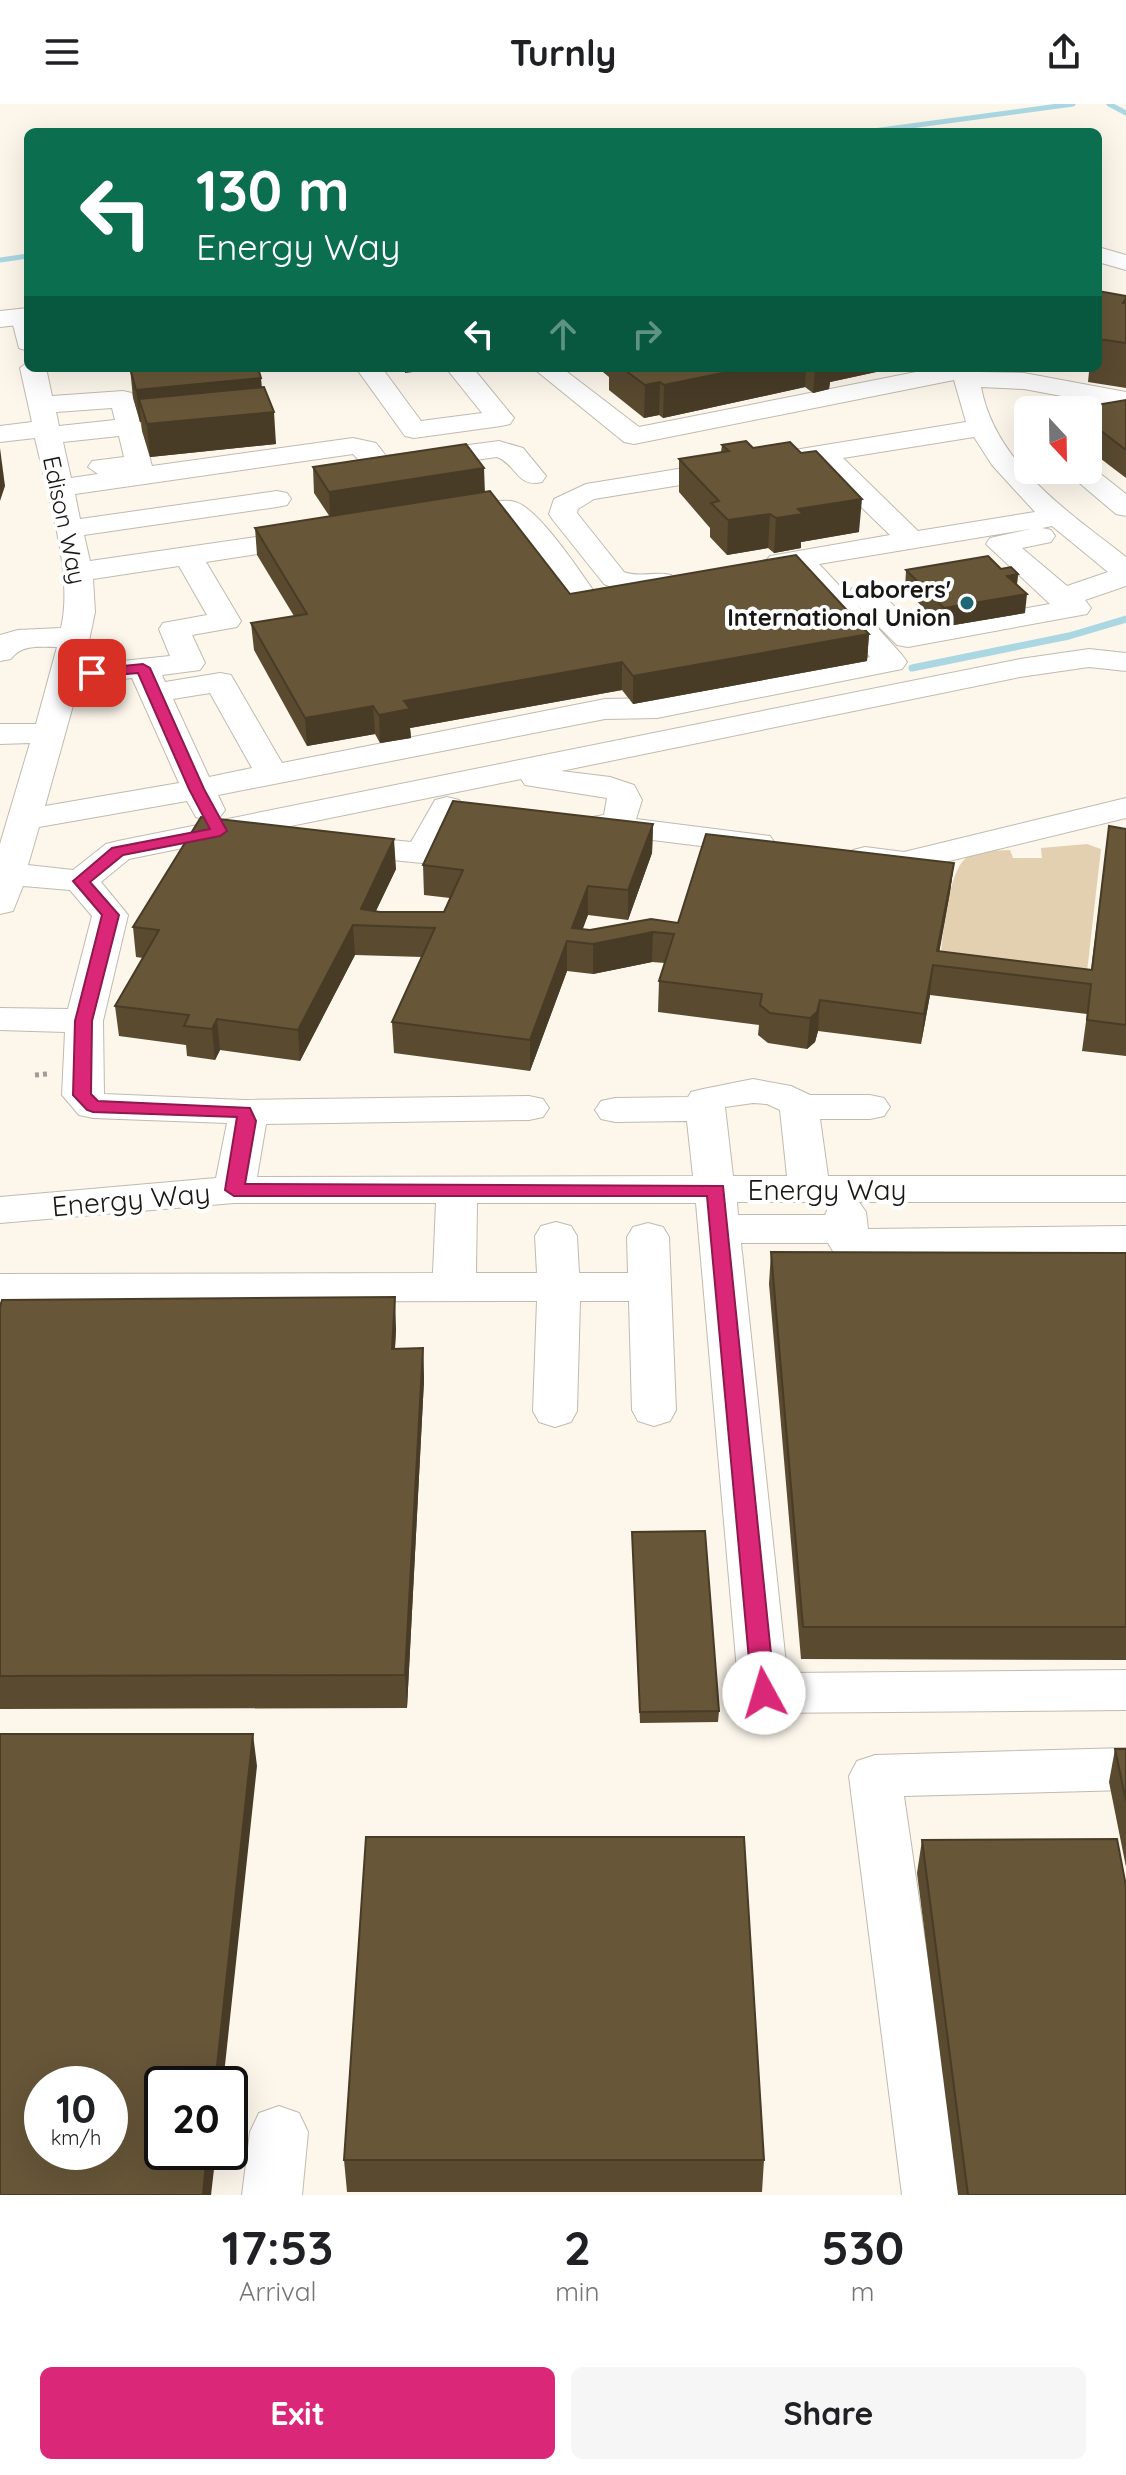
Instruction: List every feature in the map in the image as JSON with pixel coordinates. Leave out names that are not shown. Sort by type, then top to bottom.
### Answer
[{"type":"street","points":[[1102,255],[1126,263]]},
{"type":"street","name":"Edison Way","points":[[4,888],[66,676],[78,624],[78,572],[34,372]]},
{"type":"street","points":[[372,372],[414,430],[501,418],[462,372]]},
{"type":"street","points":[[551,372],[634,436],[966,372],[1126,400]]},
{"type":"street","points":[[966,372],[981,428],[1012,472],[1124,570],[1062,598]]},
{"type":"street","points":[[0,436],[123,399],[140,464],[57,480]]},
{"type":"street","points":[[418,522],[510,509],[541,539],[590,607],[688,584],[627,584],[614,578],[563,514],[564,505],[586,492],[981,428]]},
{"type":"street","points":[[57,480],[353,446],[366,449],[379,465]]},
{"type":"street","points":[[68,529],[276,499],[379,465],[499,449],[513,454],[532,476]]},
{"type":"street","points":[[823,454],[912,541]]},
{"type":"street","points":[[250,460],[276,499]]},
{"type":"street","points":[[1096,484],[1126,508]]},
{"type":"street","points":[[24,819],[86,811],[605,709],[657,708],[891,662],[811,571],[733,576],[912,541],[1067,523]]},
{"type":"street","points":[[1000,544],[1076,608],[908,638],[837,569],[1000,544],[1067,523]]},
{"type":"street","points":[[78,572],[342,534]]},
{"type":"street","points":[[149,680],[189,663],[174,629],[226,621],[188,556]]},
{"type":"street","points":[[0,614],[78,624]]},
{"type":"street","points":[[0,652],[2,645],[18,639],[78,624]]},
{"type":"street","points":[[4,888],[81,881],[118,851],[1020,668],[1089,658],[1126,662]]},
{"type":"street","points":[[66,676],[220,682],[272,774]]},
{"type":"street","points":[[149,680],[196,789],[220,831]]},
{"type":"street","points":[[0,734],[49,733]]},
{"type":"street","points":[[505,774],[610,787],[622,792],[625,800],[617,827]]},
{"type":"street","points":[[220,831],[422,853],[463,809],[390,797]]},
{"type":"street","points":[[833,853],[904,862],[1126,808]]},
{"type":"street","points":[[571,822],[790,847]]},
{"type":"street","points":[[1019,833],[1041,839],[1116,844]]},
{"type":"street","points":[[81,881],[110,915],[84,1021],[82,1095],[93,1106],[244,1112],[529,1108]]},
{"type":"street","points":[[0,1019],[84,1021]]},
{"type":"street","points":[[1126,1240],[849,1243],[847,1229],[825,1189],[800,1107],[790,1099],[768,1092],[734,1091],[705,1101],[764,1693],[1126,1690]]},
{"type":"street","points":[[800,1107],[870,1107]]},
{"type":"street","points":[[615,1110],[706,1109]]},
{"type":"street","points":[[234,1190],[247,1121],[244,1112]]},
{"type":"street","points":[[454,1287],[457,1189]]},
{"type":"street","name":"Energy Way","points":[[0,1210],[234,1190],[457,1189],[717,1209],[825,1189],[1126,1189]]},
{"type":"street","points":[[717,1209],[847,1229]]},
{"type":"street","points":[[555,1411],[559,1287],[556,1236]]},
{"type":"street","points":[[648,1237],[654,1410]]},
{"type":"street","points":[[0,1288],[650,1287]]},
{"type":"street","points":[[932,2195],[875,1776],[1126,1769]]},
{"type":"street","points":[[272,2195],[279,2132]]},
{"type":"shaded area","points":[[1087,844],[1101,849],[1084,998],[938,981],[949,897],[953,880],[966,858],[981,852],[1010,850],[1013,858],[1042,858],[1041,848]]},
{"type":"building","points":[[1102,292],[1126,296],[1123,303],[1126,303],[1126,343],[1102,340]]},
{"type":"building","points":[[131,372],[259,372],[261,378],[136,390]]},
{"type":"building","points":[[627,372],[727,372],[664,385],[660,382],[645,385]]},
{"type":"building","points":[[264,387],[274,412],[147,424],[139,399]]},
{"type":"building","points":[[1126,400],[1126,450],[1102,432],[1102,404]]},
{"type":"building","points":[[746,441],[753,448],[790,442],[801,453],[816,451],[862,499],[798,509],[803,514],[776,518],[770,514],[728,520],[711,503],[719,501],[679,459],[729,451],[722,445]]},
{"type":"building","points":[[466,444],[484,468],[329,492],[313,467]]},
{"type":"building","points":[[490,491],[570,594],[796,555],[869,634],[633,676],[622,662],[404,701],[410,709],[379,715],[373,706],[305,718],[251,623],[307,614],[255,528]]},
{"type":"building","points":[[988,556],[1001,569],[1011,567],[1018,574],[1007,576],[1027,594],[944,608],[906,570]]},
{"type":"building","points":[[453,801],[653,824],[628,890],[588,886],[572,928],[590,930],[651,919],[678,923],[706,834],[954,863],[937,951],[1092,970],[1109,826],[1126,829],[1126,1025],[1087,1020],[1091,984],[933,965],[924,1014],[820,1000],[817,1012],[810,1018],[770,1013],[760,1005],[762,994],[659,981],[674,934],[653,932],[593,944],[567,941],[530,1040],[392,1022],[435,928],[353,925],[298,1030],[217,1019],[212,1029],[184,1026],[189,1015],[115,1006],[159,930],[133,927],[201,817],[394,839],[361,909],[444,912],[463,870],[423,865]]},
{"type":"building","points":[[771,1252],[1126,1253],[1126,1627],[803,1627]]},
{"type":"building","points":[[395,1297],[392,1349],[423,1348],[405,1675],[0,1676],[2,1300]]},
{"type":"building","points":[[705,1531],[719,1711],[640,1712],[632,1532]]},
{"type":"building","points":[[0,1734],[253,1734],[217,2066],[144,2066],[144,2170],[205,2170],[203,2195],[0,2195]]},
{"type":"building","points":[[1115,1749],[1126,1749],[1126,1801]]},
{"type":"building","points":[[366,1837],[744,1837],[764,2160],[344,2160]]},
{"type":"building","points":[[1117,1839],[1126,1886],[1126,2195],[968,2195],[922,1840]]},
{"type":"waterway","points":[[896,128],[1073,104]]},
{"type":"waterway","points":[[1109,104],[1126,113]]},
{"type":"waterway","points":[[0,260],[24,257]]},
{"type":"waterway","points":[[912,668],[1069,636],[1126,619]]},
{"type":"place","name":"Laborers' International Union","points":[[967,603]]},
{"type":"route","points":[[92,673],[143,668],[196,789],[220,831],[118,851],[81,881],[110,915],[84,1021],[82,1095],[93,1106],[244,1112],[247,1121],[234,1190],[716,1190],[764,1693]]}]
